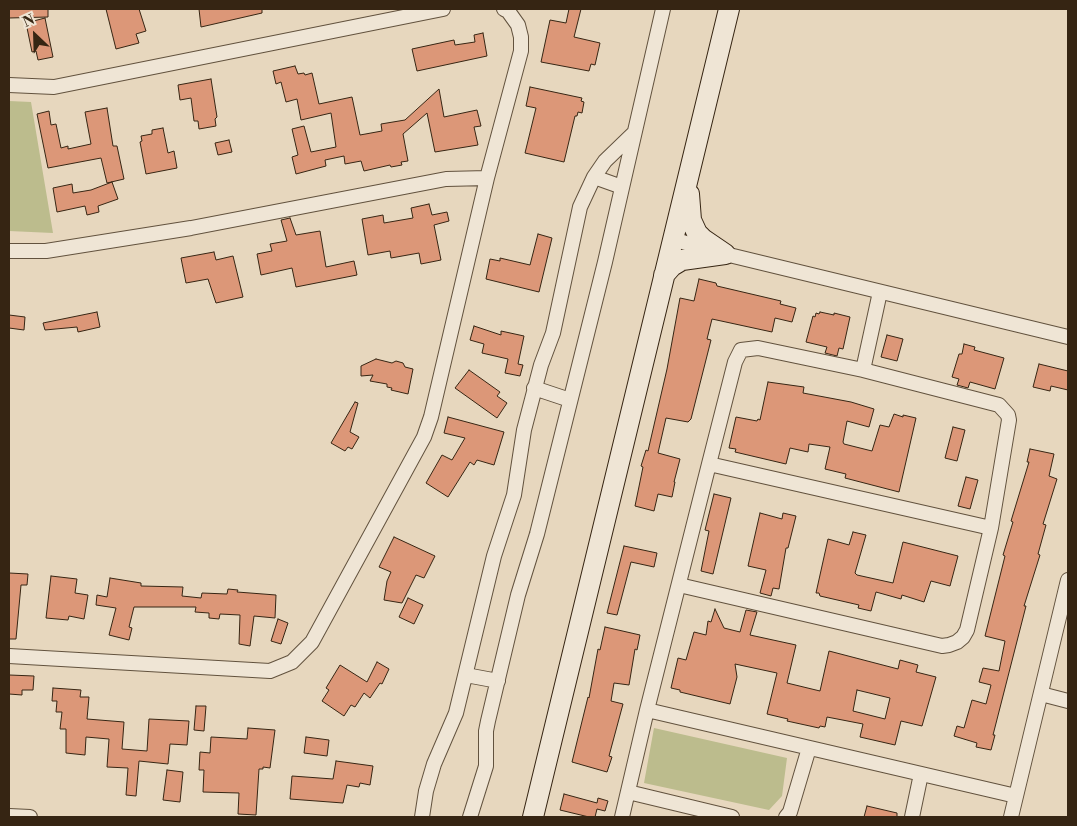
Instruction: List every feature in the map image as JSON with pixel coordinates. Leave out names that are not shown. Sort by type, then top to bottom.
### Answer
[{"type":"main road","points":[[534,817],[672,238],[729,9]]},
{"type":"main road","points":[[688,177],[691,220],[694,227],[703,240],[725,254]]},
{"type":"main road","points":[[664,275],[672,266],[682,260],[725,254]]},
{"type":"street","points":[[9,85],[54,87],[443,9]]},
{"type":"street","points":[[9,656],[270,671],[292,662],[312,642],[424,436],[431,417],[487,178],[520,51],[521,37],[518,24],[508,11],[504,9]]},
{"type":"street","points":[[470,817],[486,766],[486,730],[518,595],[537,534],[570,400],[622,187],[662,9]]},
{"type":"street","points":[[422,817],[426,791],[434,764],[456,713],[492,564],[514,495],[524,430],[540,365],[553,333],[580,207],[594,177],[605,161],[634,132]]},
{"type":"street","points":[[594,177],[622,187]]},
{"type":"street","points":[[9,251],[46,251],[191,228],[446,179],[487,178]]},
{"type":"street","points":[[672,238],[725,254],[1068,337]]},
{"type":"street","points":[[863,370],[880,292]]},
{"type":"street","points":[[622,817],[647,710],[709,464],[735,362],[741,350],[758,348],[863,370],[999,405],[1005,411],[1009,420],[991,528],[966,630],[962,637],[950,645],[942,646],[679,585]]},
{"type":"street","points":[[534,388],[570,400]]},
{"type":"street","points":[[709,464],[991,528]]},
{"type":"street","points":[[1010,817],[1068,580]]},
{"type":"street","points":[[466,675],[498,681]]},
{"type":"street","points":[[1040,694],[1068,701]]},
{"type":"street","points":[[647,710],[1016,796]]},
{"type":"street","points":[[786,817],[790,812],[809,748]]},
{"type":"street","points":[[912,817],[921,774]]},
{"type":"street","points":[[628,792],[732,817]]},
{"type":"street","points":[[9,816],[30,817]]},
{"type":"green space","points":[[9,101],[31,102],[53,233],[9,231]]},
{"type":"green space","points":[[654,728],[787,758],[782,796],[769,810],[644,783]]},
{"type":"building","points":[[9,9],[48,9],[48,17],[9,18]]},
{"type":"building","points":[[106,9],[139,9],[146,31],[136,34],[139,43],[116,49]]},
{"type":"building","points":[[199,9],[262,9],[262,13],[201,27]]},
{"type":"building","points":[[569,9],[581,9],[574,37],[600,43],[595,65],[591,64],[589,71],[541,62],[550,20],[566,23]]},
{"type":"building","points":[[45,18],[53,57],[38,60],[36,51],[32,52],[26,23]]},
{"type":"building","points":[[483,33],[487,56],[417,71],[412,49],[454,40],[455,45],[475,42],[474,35]]},
{"type":"building","points":[[295,66],[298,74],[312,73],[319,104],[352,97],[360,135],[382,131],[381,124],[405,120],[439,89],[444,117],[477,110],[481,126],[474,127],[478,145],[435,152],[427,113],[403,134],[408,161],[401,162],[402,165],[391,167],[390,165],[364,171],[361,161],[345,164],[344,156],[325,160],[326,166],[296,174],[292,157],[298,155],[292,129],[304,126],[311,152],[336,147],[331,113],[301,120],[297,99],[286,102],[281,82],[276,84],[273,71]]},
{"type":"building","points":[[211,79],[217,117],[215,119],[216,126],[199,129],[198,121],[194,121],[191,98],[180,100],[178,85]]},
{"type":"building","points":[[530,87],[582,98],[581,101],[584,102],[582,113],[578,112],[577,116],[575,116],[564,162],[525,153],[536,108],[526,106]]},
{"type":"building","points":[[107,108],[113,146],[117,146],[124,179],[107,183],[101,158],[48,168],[37,114],[49,111],[51,125],[56,124],[61,148],[68,146],[68,149],[91,144],[85,112]]},
{"type":"building","points":[[163,128],[168,153],[174,151],[177,168],[146,174],[140,142],[142,141],[141,136],[152,134],[152,130]]},
{"type":"building","points":[[229,140],[232,152],[218,155],[215,143]]},
{"type":"building","points":[[112,182],[118,199],[98,206],[99,212],[87,215],[85,206],[57,212],[53,188],[72,184],[73,193],[91,190]]},
{"type":"building","points":[[429,204],[432,215],[447,212],[449,221],[434,225],[441,260],[421,264],[419,253],[391,258],[390,251],[368,255],[362,219],[383,215],[384,223],[413,218],[411,208]]},
{"type":"building","points":[[290,218],[296,235],[320,231],[326,267],[354,261],[357,275],[296,287],[292,268],[261,275],[257,254],[272,251],[270,244],[287,241],[281,220]]},
{"type":"building","points":[[538,234],[552,238],[539,292],[486,279],[490,259],[500,261],[500,258],[530,265]]},
{"type":"building","points":[[214,252],[216,260],[233,256],[243,297],[216,303],[208,279],[186,283],[181,258]]},
{"type":"building","points":[[699,279],[716,283],[717,286],[781,301],[780,304],[796,308],[792,322],[775,318],[772,332],[712,319],[707,339],[711,340],[691,419],[688,422],[666,418],[658,453],[680,459],[672,497],[658,494],[654,511],[635,506],[643,467],[641,466],[646,450],[648,451],[667,369],[680,298],[694,301]]},
{"type":"building","points":[[97,312],[100,327],[78,332],[77,327],[45,330],[43,323]]},
{"type":"building","points":[[820,312],[850,317],[843,349],[839,348],[837,356],[825,353],[827,347],[806,342],[813,316],[815,317],[816,313],[819,314]]},
{"type":"building","points":[[9,315],[25,317],[24,330],[9,328]]},
{"type":"building","points":[[474,326],[501,335],[501,331],[524,336],[518,364],[523,365],[520,376],[505,373],[508,359],[482,353],[484,344],[470,340]]},
{"type":"building","points":[[887,335],[903,339],[897,361],[881,357]]},
{"type":"building","points":[[964,344],[975,347],[974,350],[1004,358],[995,389],[970,382],[968,388],[957,385],[959,379],[952,377],[959,354],[962,354]]},
{"type":"building","points":[[376,359],[392,363],[396,361],[403,363],[405,367],[413,369],[408,394],[391,390],[392,388],[387,387],[387,384],[370,381],[373,375],[361,376],[361,366]]},
{"type":"building","points":[[1039,364],[1068,371],[1068,390],[1051,386],[1050,391],[1033,387]]},
{"type":"building","points":[[469,370],[500,392],[497,396],[507,403],[497,418],[455,388]]},
{"type":"building","points":[[768,382],[804,387],[803,393],[851,402],[874,409],[869,427],[847,421],[843,442],[844,444],[872,451],[880,425],[889,427],[894,414],[916,418],[899,492],[845,478],[846,474],[825,469],[830,447],[809,444],[808,452],[790,448],[786,464],[735,452],[736,449],[729,448],[736,417],[760,420]]},
{"type":"building","points":[[355,402],[358,403],[350,432],[359,437],[352,449],[348,447],[345,451],[331,443]]},
{"type":"building","points":[[448,417],[504,432],[494,465],[477,460],[474,465],[470,462],[448,497],[426,483],[442,455],[452,460],[465,438],[444,433]]},
{"type":"building","points":[[953,427],[965,430],[957,461],[945,458]]},
{"type":"building","points":[[1030,449],[1054,454],[1049,476],[1057,479],[1043,524],[1046,525],[1038,554],[1040,555],[1024,606],[1026,606],[993,735],[995,735],[991,750],[976,747],[977,743],[954,736],[957,726],[964,728],[972,700],[986,704],[991,685],[979,682],[983,668],[999,671],[1005,641],[985,636],[1005,556],[1003,555],[1013,522],[1011,521],[1029,462],[1027,462]]},
{"type":"building","points":[[966,477],[978,480],[970,509],[958,506]]},
{"type":"building","points":[[714,494],[731,498],[713,574],[701,571],[709,531],[705,530]]},
{"type":"building","points":[[760,513],[782,519],[783,513],[796,516],[788,548],[786,548],[779,589],[773,588],[771,596],[760,593],[766,570],[748,566]]},
{"type":"building","points":[[853,532],[866,535],[855,573],[857,575],[893,583],[903,542],[958,556],[950,586],[931,581],[924,602],[902,595],[901,599],[876,592],[871,611],[858,608],[859,605],[820,596],[819,593],[816,593],[828,539],[849,545]]},
{"type":"building","points":[[394,537],[435,556],[424,578],[416,575],[402,603],[384,600],[387,581],[391,572],[379,567]]},
{"type":"building","points":[[624,546],[657,553],[654,567],[631,562],[617,615],[607,613]]},
{"type":"building","points":[[9,573],[28,574],[27,585],[21,585],[16,639],[9,639]]},
{"type":"building","points":[[51,576],[77,579],[75,593],[88,595],[84,619],[69,616],[68,620],[46,618]]},
{"type":"building","points":[[110,578],[141,583],[141,586],[183,587],[182,596],[201,598],[202,593],[227,594],[228,589],[238,590],[237,592],[276,595],[275,618],[254,616],[250,646],[239,644],[240,615],[220,614],[219,619],[209,618],[209,613],[195,612],[196,607],[134,607],[129,627],[132,628],[129,640],[109,635],[116,608],[96,605],[97,595],[107,597]]},
{"type":"building","points":[[408,598],[423,605],[414,624],[399,617]]},
{"type":"building","points":[[715,609],[724,628],[740,632],[746,610],[757,612],[750,635],[796,645],[787,683],[820,691],[829,651],[898,669],[900,660],[918,665],[916,672],[936,677],[922,726],[901,721],[895,745],[860,737],[863,724],[827,717],[825,727],[820,726],[819,728],[787,721],[788,719],[767,714],[777,673],[735,664],[737,677],[730,704],[680,692],[680,690],[671,688],[678,658],[686,660],[694,632],[706,635],[708,621],[711,622]],"holes":[[[857,690],[890,698],[885,719],[853,711]]]},
{"type":"building","points":[[278,619],[288,623],[281,644],[271,641]]},
{"type":"building","points":[[605,627],[640,635],[637,650],[635,649],[629,685],[614,683],[611,701],[623,704],[609,756],[612,757],[607,772],[572,762],[589,698],[598,649],[600,650]]},
{"type":"building","points":[[377,662],[389,669],[382,684],[380,683],[370,698],[364,693],[355,707],[351,705],[344,716],[322,701],[329,690],[326,688],[340,665],[367,682]]},
{"type":"building","points":[[9,675],[34,676],[33,690],[22,690],[22,695],[9,694]]},
{"type":"building","points":[[53,688],[81,690],[80,697],[89,697],[87,719],[124,722],[122,749],[147,751],[149,719],[189,721],[187,745],[170,744],[168,764],[139,761],[136,796],[126,795],[128,768],[107,767],[109,739],[86,737],[85,755],[66,753],[66,729],[60,729],[62,712],[56,712],[57,701],[52,701]]},
{"type":"building","points":[[196,706],[206,706],[204,731],[194,730]]},
{"type":"building","points":[[248,728],[275,730],[270,768],[263,767],[263,769],[259,769],[256,815],[238,814],[239,793],[203,792],[204,770],[199,770],[200,752],[210,753],[211,737],[247,739]]},
{"type":"building","points":[[306,737],[329,740],[327,756],[304,753]]},
{"type":"building","points":[[336,761],[373,766],[370,785],[360,783],[359,787],[347,785],[343,803],[290,799],[292,776],[333,779]]},
{"type":"building","points":[[167,770],[183,772],[180,802],[163,800]]},
{"type":"building","points":[[564,794],[597,803],[598,798],[608,801],[605,811],[597,809],[595,817],[589,817],[560,810]]},
{"type":"building","points":[[867,806],[897,813],[897,817],[864,817]]}]
